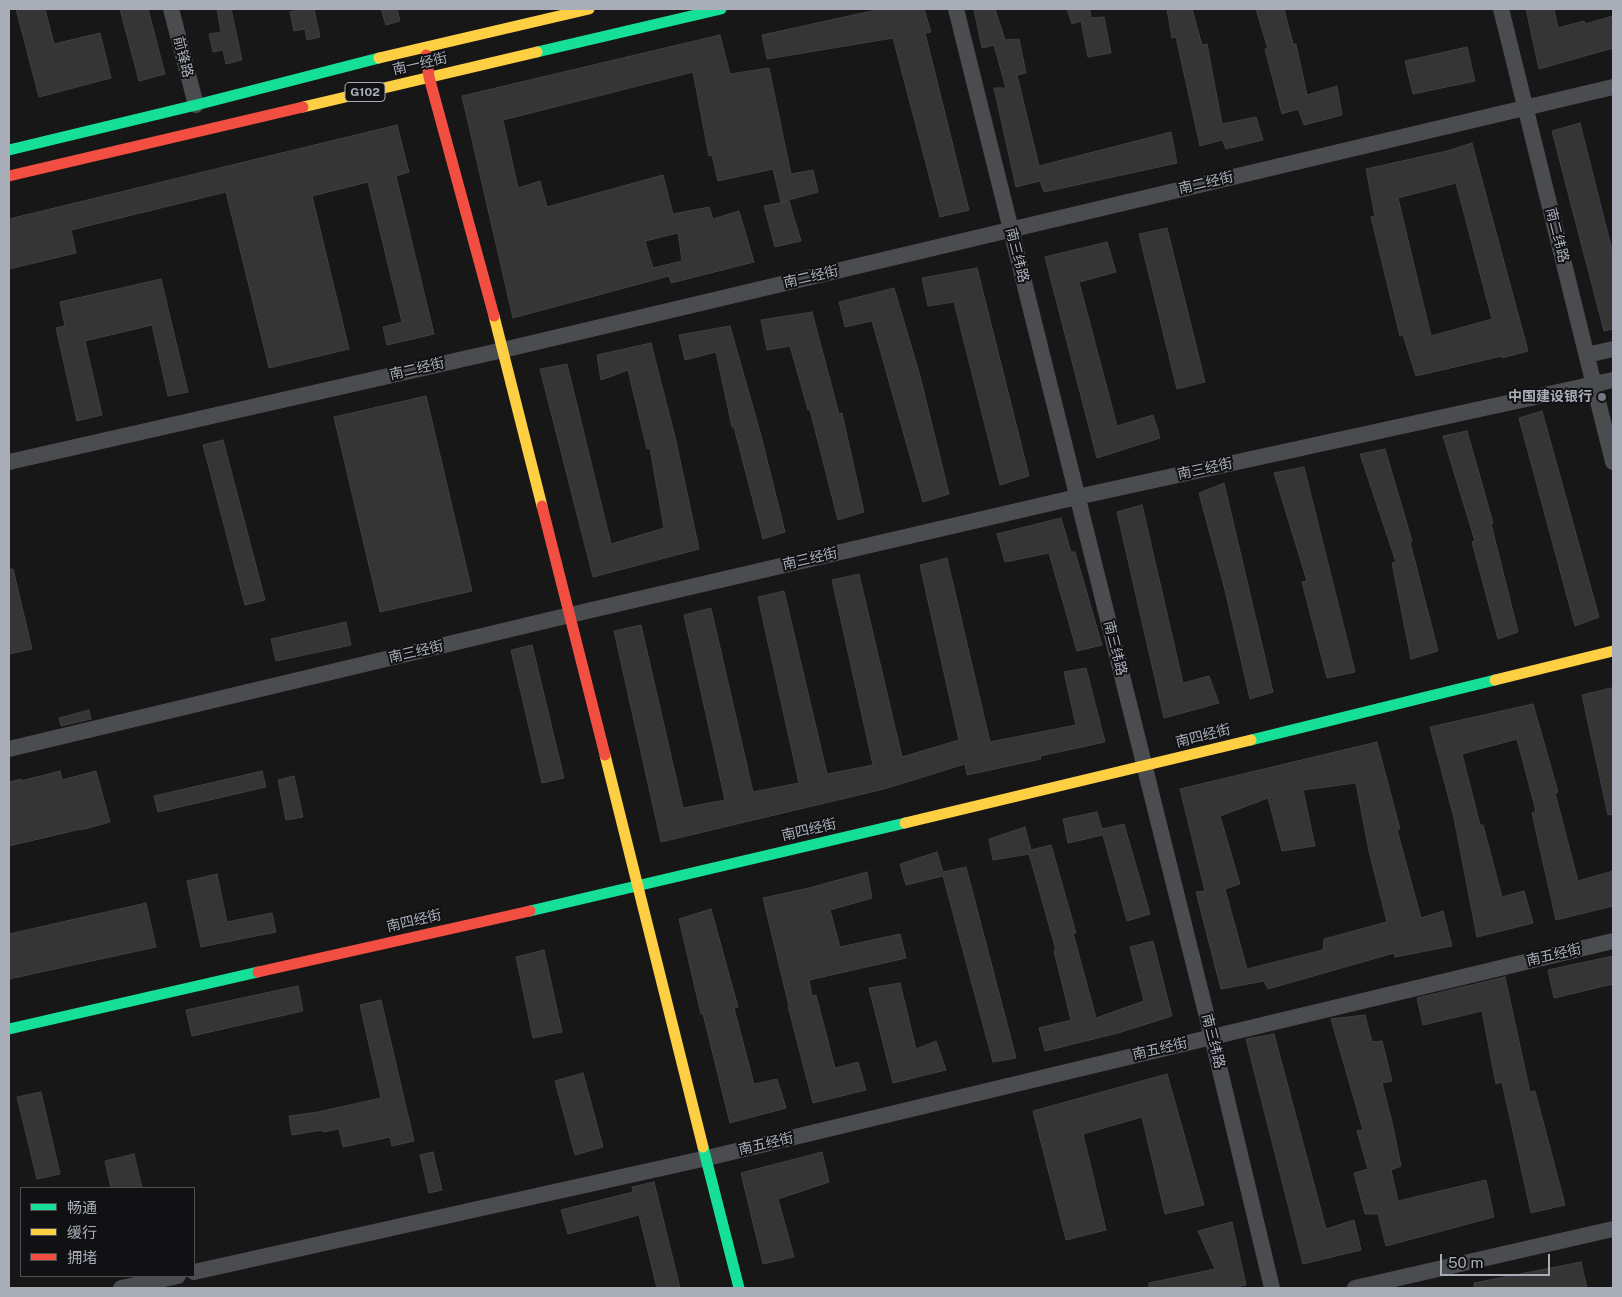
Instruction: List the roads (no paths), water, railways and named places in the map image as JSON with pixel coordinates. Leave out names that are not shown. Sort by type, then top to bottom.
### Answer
[{"type":"main road","name":"南一经街","points":[[9,150],[196,105],[420,47],[589,9]]},
{"type":"main road","name":"南一经街","points":[[9,176],[721,9]]},
{"type":"main road","points":[[426,54],[429,77],[503,350],[739,1288]]},
{"type":"main road","name":"南四经街","points":[[9,1028],[638,886],[1145,766],[1613,652]]},
{"type":"street","name":"前锋路","points":[[171,9],[196,105]]},
{"type":"street","name":"南三纬路","points":[[956,9],[1212,1037],[1272,1288]]},
{"type":"street","name":"南二纬路","points":[[1501,9],[1613,462]]},
{"type":"street","name":"南二经街","points":[[9,462],[503,350],[1613,87]]},
{"type":"street","points":[[1587,355],[1613,349]]},
{"type":"street","name":"南三经街","points":[[9,749],[570,615],[1077,497],[1613,380]]},
{"type":"street","name":"南五经街","points":[[195,1272],[707,1158],[1613,941]]},
{"type":"street","points":[[1355,1288],[1613,1229]]},
{"type":"street","points":[[121,1288],[173,1277]]},
{"type":"place","name":"中国建设银行","points":[[1602,397]]}]
